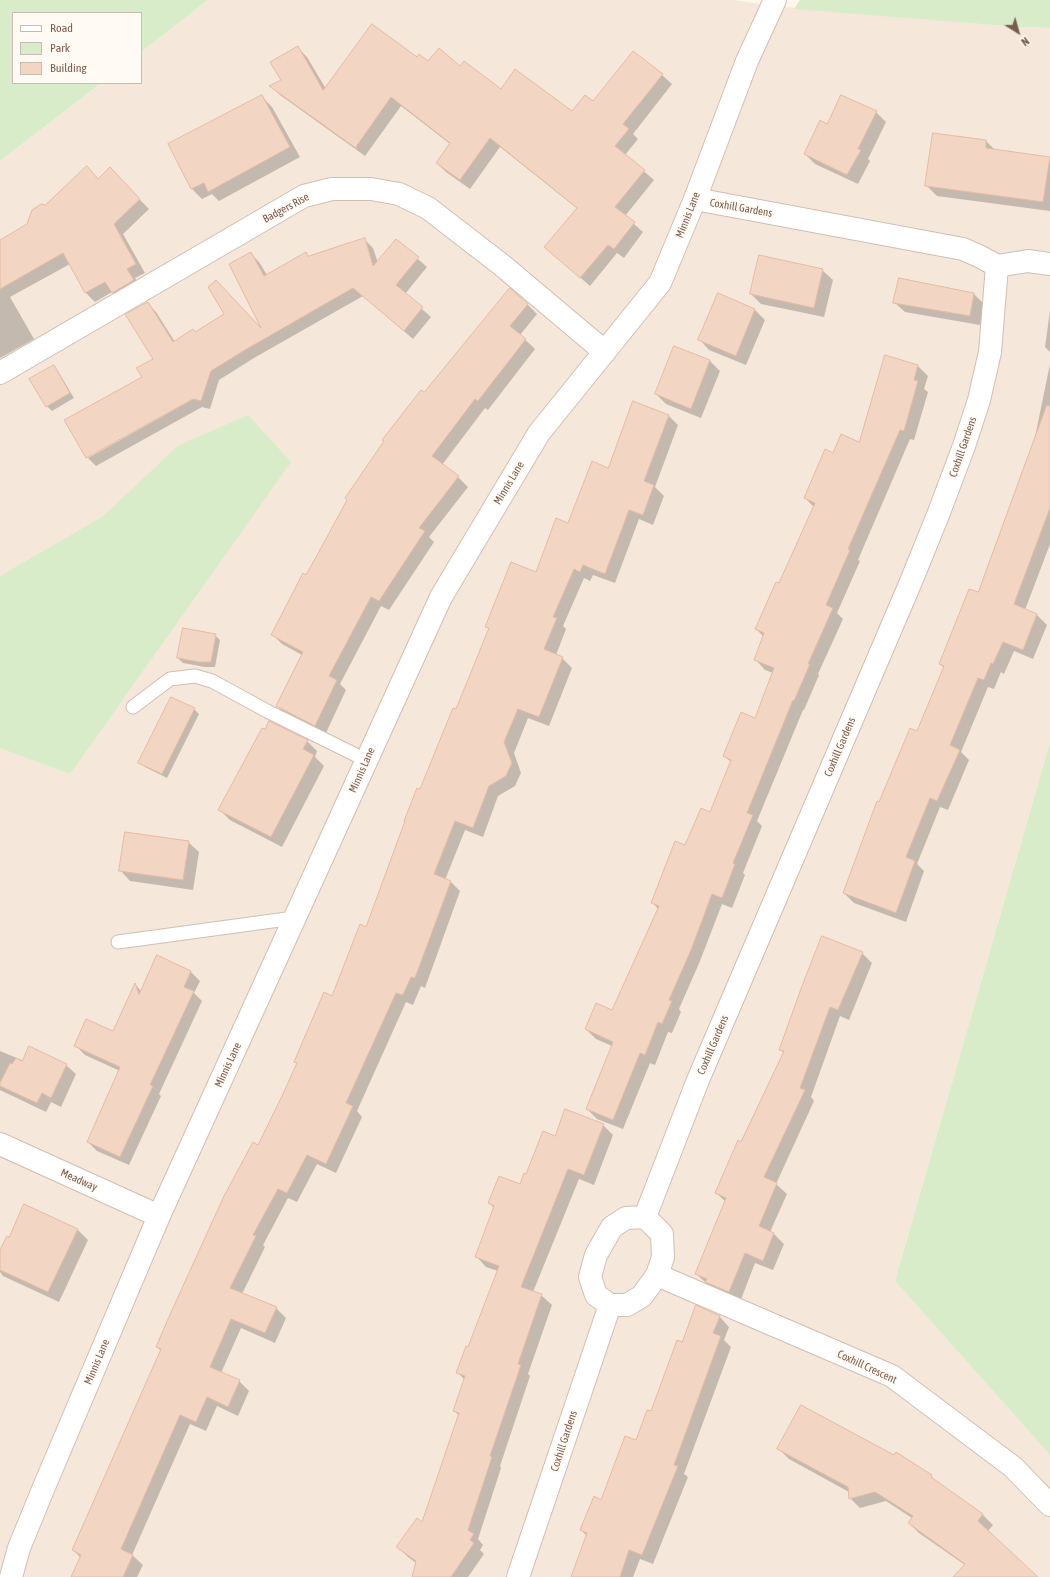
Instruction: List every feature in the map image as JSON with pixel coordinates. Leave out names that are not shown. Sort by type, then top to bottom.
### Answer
[{"type":"street","name":"Minnis Lane","points":[[11,1577],[19,1548],[44,1486],[159,1216],[441,597],[539,433],[660,283],[695,200],[747,61],[775,0]]},
{"type":"street","name":"Badgers Rise","points":[[0,373],[304,196],[332,189],[371,188],[399,194],[428,208],[503,266],[604,352]]},
{"type":"street","name":"Coxhill Gardens","points":[[645,1217],[698,1080],[910,584],[964,446],[979,400],[990,352],[997,266],[963,249],[695,200]]},
{"type":"street","points":[[997,266],[1028,261],[1050,264]]},
{"type":"street","name":"Meadway","points":[[0,1144],[159,1216]]},
{"type":"street","points":[[645,1217],[662,1234],[663,1257],[657,1275],[642,1296],[627,1305],[610,1305],[596,1295],[590,1276],[596,1255],[612,1227],[626,1218],[645,1217]]},
{"type":"street","name":"Coxhill Crescent","points":[[657,1275],[892,1376],[1013,1467],[1050,1505]]},
{"type":"street","name":"Coxhill Gardens","points":[[518,1577],[610,1305]]},
{"type":"lane","points":[[133,707],[170,679],[195,676],[212,681],[267,711],[366,760]]},
{"type":"lane","points":[[118,942],[294,918]]},
{"type":"shaded area","points":[[208,0],[734,0],[773,6],[1019,27],[1050,28],[1050,742],[895,1281],[1050,1455],[1050,1577],[0,1577],[0,161],[100,84],[142,84],[142,51]]},
{"type":"green space","points":[[0,0],[208,0],[142,51],[142,12],[12,12],[12,84],[100,84],[0,161]]},
{"type":"green space","points":[[800,0],[1050,0],[1050,28],[1019,27],[794,9]]},
{"type":"green space","points":[[248,415],[291,462],[70,774],[0,748],[0,576],[102,517],[179,445]]},
{"type":"green space","points":[[1050,742],[1050,1455],[895,1281]]},
{"type":"building","points":[[372,24],[417,57],[419,54],[428,61],[439,48],[460,66],[464,61],[501,89],[515,69],[572,111],[585,95],[593,101],[633,51],[663,74],[623,124],[629,129],[615,146],[645,170],[615,207],[635,222],[614,249],[608,245],[580,278],[544,247],[577,208],[490,138],[460,180],[436,163],[450,143],[391,97],[356,147],[357,149],[269,86],[281,80],[270,62],[298,46],[323,90]]},
{"type":"building","points":[[262,95],[290,147],[208,192],[204,183],[191,189],[168,144]]},
{"type":"building","points":[[841,95],[877,111],[858,149],[861,150],[847,175],[804,154],[820,120],[827,124]]},
{"type":"building","points":[[933,133],[986,140],[986,148],[1050,157],[1043,202],[925,186]]},
{"type":"building","points":[[87,166],[98,179],[110,167],[140,199],[114,224],[136,264],[127,269],[134,280],[112,293],[105,282],[85,293],[63,253],[0,289],[0,240],[27,224],[32,210],[41,204],[45,205]]},
{"type":"building","points":[[365,238],[373,266],[396,239],[419,257],[396,285],[423,307],[404,331],[353,288],[211,371],[201,401],[193,399],[86,458],[64,420],[142,377],[136,368],[153,359],[125,314],[148,302],[173,342],[193,329],[195,332],[224,314],[208,287],[216,280],[261,328],[229,264],[251,252],[264,276],[306,252],[308,256]]},
{"type":"building","points":[[759,255],[823,269],[814,308],[750,294]]},
{"type":"building","points":[[899,278],[974,293],[970,316],[893,303]]},
{"type":"building","points":[[510,288],[528,304],[510,326],[526,339],[478,401],[475,399],[432,456],[459,476],[419,528],[425,531],[379,601],[371,597],[329,676],[337,680],[315,726],[276,706],[303,652],[271,635],[303,573],[306,575],[347,500],[345,498],[384,441],[382,440],[421,390],[424,392]]},
{"type":"building","points":[[718,293],[755,309],[736,356],[698,340]]},
{"type":"building","points":[[674,346],[710,360],[691,409],[655,394]]},
{"type":"building","points":[[885,355],[918,365],[914,380],[918,381],[904,431],[900,430],[848,549],[850,550],[826,605],[833,608],[808,664],[810,664],[794,701],[793,700],[747,813],[753,815],[733,863],[735,864],[722,898],[712,894],[691,950],[669,1000],[672,1001],[662,1024],[658,1022],[645,1055],[640,1053],[613,1120],[586,1109],[613,1042],[585,1029],[596,1003],[612,1010],[659,906],[651,903],[675,841],[685,845],[701,808],[710,812],[731,760],[723,756],[741,712],[755,718],[774,668],[754,660],[764,633],[755,629],[776,582],[779,583],[815,503],[804,498],[825,449],[833,453],[841,434],[859,442]]},
{"type":"building","points":[[54,365],[70,393],[46,407],[29,379]]},
{"type":"building","points":[[633,401],[669,415],[644,481],[654,485],[643,515],[629,510],[605,574],[583,565],[580,572],[574,569],[553,617],[557,618],[544,649],[563,657],[539,717],[518,709],[504,742],[512,763],[506,776],[489,786],[473,828],[455,821],[434,874],[451,881],[415,978],[411,977],[403,995],[396,993],[346,1103],[353,1106],[326,1164],[307,1155],[287,1193],[278,1189],[253,1235],[256,1236],[230,1288],[277,1307],[265,1333],[231,1319],[210,1367],[240,1380],[228,1407],[207,1397],[196,1422],[180,1415],[121,1549],[133,1555],[123,1577],[71,1577],[81,1555],[72,1550],[161,1349],[156,1347],[168,1319],[224,1196],[253,1142],[258,1145],[281,1098],[297,1063],[294,1062],[324,992],[332,996],[360,924],[366,927],[417,788],[420,789],[453,708],[456,709],[489,628],[485,627],[511,562],[536,572],[556,518],[568,523],[592,461],[608,468]]},
{"type":"building","points":[[1047,405],[1050,406],[1050,508],[1014,604],[1037,614],[1023,650],[1003,642],[993,664],[991,663],[984,680],[978,678],[950,745],[960,750],[937,801],[930,798],[906,857],[915,861],[896,913],[843,893],[877,801],[879,802],[910,728],[917,731],[944,666],[939,664],[969,589],[978,592]]},
{"type":"building","points":[[183,628],[216,634],[211,662],[199,662],[177,658]]},
{"type":"building","points":[[171,697],[195,708],[162,774],[138,763]]},
{"type":"building","points":[[269,721],[308,740],[303,749],[314,755],[271,837],[218,810],[262,728],[265,729]]},
{"type":"building","points":[[125,832],[189,841],[183,880],[119,871]]},
{"type":"building","points":[[822,936],[863,952],[838,1010],[830,1007],[800,1088],[805,1090],[764,1177],[777,1183],[759,1226],[774,1233],[763,1261],[745,1253],[729,1292],[705,1282],[707,1279],[695,1274],[726,1198],[715,1193],[738,1140],[741,1142],[784,1051],[779,1050]]},
{"type":"building","points":[[157,955],[191,971],[184,987],[194,991],[150,1085],[153,1086],[120,1157],[87,1142],[120,1067],[74,1046],[86,1019],[113,1031],[135,983],[139,994]]},
{"type":"building","points":[[29,1046],[67,1064],[51,1098],[42,1093],[37,1103],[0,1086],[10,1063],[12,1064],[16,1058],[22,1061]]},
{"type":"building","points":[[565,1109],[604,1124],[584,1175],[568,1169],[521,1287],[542,1294],[518,1364],[521,1365],[490,1456],[492,1457],[468,1530],[474,1534],[470,1540],[474,1543],[451,1577],[412,1577],[416,1561],[396,1547],[417,1518],[422,1522],[459,1413],[453,1411],[465,1376],[456,1373],[466,1346],[468,1347],[499,1266],[475,1257],[494,1206],[488,1203],[499,1176],[520,1184],[524,1173],[526,1174],[543,1131],[555,1136]]},
{"type":"building","points":[[24,1204],[78,1229],[48,1292],[0,1270],[0,1250],[7,1236],[9,1237]]},
{"type":"building","points":[[696,1305],[720,1316],[713,1333],[721,1336],[674,1465],[678,1466],[642,1555],[629,1550],[620,1577],[571,1577],[587,1533],[580,1530],[594,1496],[601,1500],[625,1436],[636,1440],[647,1410],[651,1411],[677,1340],[682,1342]]},
{"type":"building","points":[[801,1405],[894,1455],[896,1452],[932,1475],[931,1477],[983,1514],[978,1521],[1038,1577],[953,1577],[965,1564],[908,1523],[913,1516],[875,1492],[849,1499],[848,1487],[777,1449]]}]
